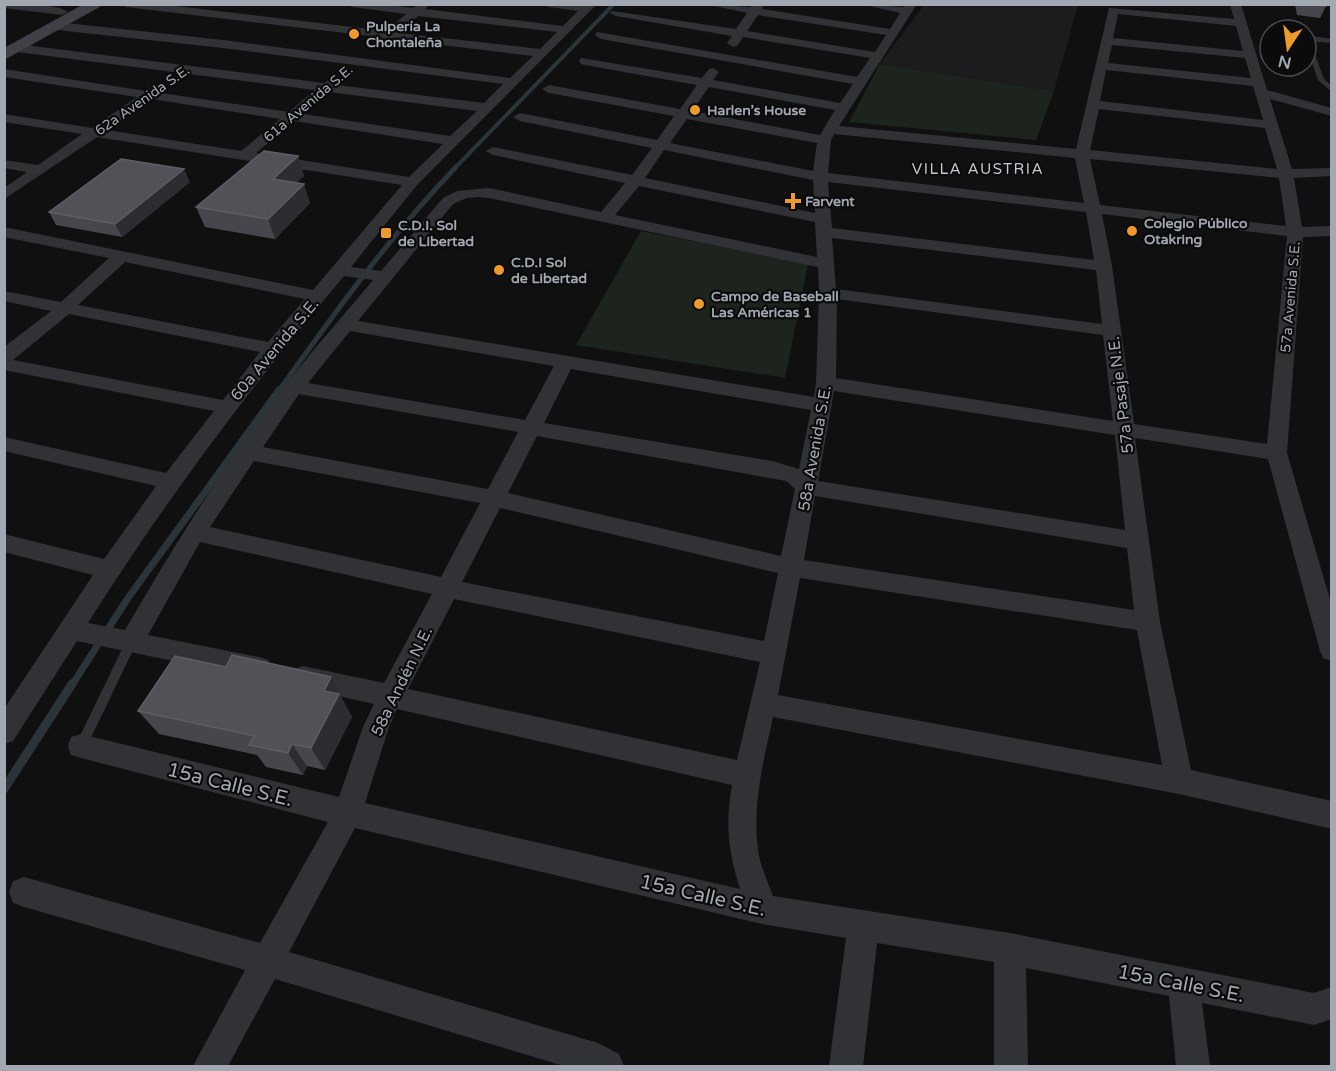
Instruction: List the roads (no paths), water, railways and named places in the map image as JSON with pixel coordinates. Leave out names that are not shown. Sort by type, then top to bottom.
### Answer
[{"type":"main road","points":[[9,49],[79,10]]},
{"type":"street","points":[[126,4],[542,53]]},
{"type":"street","points":[[352,4],[421,8],[566,30]]},
{"type":"street","points":[[549,4],[589,7]]},
{"type":"street","points":[[711,4],[757,8],[894,33]]},
{"type":"street","points":[[866,4],[910,8]]},
{"type":"street","name":"57a Avenida S.E.","points":[[1235,4],[1286,174],[1295,232],[1277,453]]},
{"type":"street","points":[[4,5],[79,10],[223,44],[514,82]]},
{"type":"street","name":"60a Avenida S.E.","points":[[4,732],[80,631],[109,570],[226,407],[272,349],[317,296],[364,274],[412,182],[589,7]]},
{"type":"street","name":"61a Avenida S.E.","points":[[246,155],[421,8]]},
{"type":"street","points":[[605,217],[661,146],[757,8]]},
{"type":"street","name":"58a Avenida S.E.","points":[[762,909],[745,857],[741,817],[747,775],[774,654],[826,383],[828,293],[820,177],[827,134],[910,8]]},
{"type":"street","name":"62a Avenida S.E.","points":[[4,195],[271,10]]},
{"type":"street","name":"57a Pasaje N.E.","points":[[1179,780],[1148,622],[1104,266],[1082,154],[1113,10],[1241,23]]},
{"type":"street","points":[[616,13],[879,56]]},
{"type":"street","points":[[600,35],[862,82]]},
{"type":"street","points":[[1106,41],[1250,55]]},
{"type":"street","points":[[9,49],[488,108]]},
{"type":"street","points":[[585,61],[844,108]]},
{"type":"street","points":[[1101,66],[1260,87],[1332,112]]},
{"type":"street","points":[[4,73],[454,141]]},
{"type":"street","points":[[549,88],[684,114],[827,134],[1082,154],[1286,174],[1332,172]]},
{"type":"street","points":[[1093,104],[1271,125]]},
{"type":"street","points":[[520,117],[820,177],[1295,232],[1332,231]]},
{"type":"street","points":[[4,118],[412,182]]},
{"type":"street","points":[[493,152],[635,181],[823,226],[1104,266]]},
{"type":"street","points":[[4,164],[41,170]]},
{"type":"street","points":[[126,641],[194,532],[248,452],[294,387],[346,325],[364,274],[448,201],[472,192],[489,193],[826,264]]},
{"type":"street","points":[[4,232],[317,296]]},
{"type":"street","points":[[4,357],[64,309],[120,257]]},
{"type":"street","points":[[828,293],[1112,331]]},
{"type":"street","points":[[4,296],[272,349]]},
{"type":"street","points":[[346,325],[822,405]]},
{"type":"street","name":"58a Andén N.E.","points":[[210,1066],[348,813],[376,727],[391,695],[566,363]]},
{"type":"street","points":[[4,364],[226,407]]},
{"type":"street","points":[[826,383],[1277,453],[1332,651]]},
{"type":"street","points":[[294,387],[772,468],[793,475],[807,487],[1138,541]]},
{"type":"street","points":[[4,444],[171,482]]},
{"type":"street","points":[[248,452],[494,498],[791,567],[1148,622]]},
{"type":"street","points":[[194,532],[447,588],[774,654]]},
{"type":"street","points":[[4,543],[109,570]]},
{"type":"street","points":[[80,631],[391,695],[747,775]]},
{"type":"street","points":[[763,704],[1179,780],[1332,815]]},
{"type":"street","name":"15a Calle S.E.","points":[[81,746],[348,813],[762,909],[1010,949],[1314,1009],[1332,1003]]},
{"type":"street","points":[[24,892],[268,961],[602,1063]]},
{"type":"street","points":[[846,1066],[863,926]]},
{"type":"street","points":[[1010,949],[1011,1066]]},
{"type":"street","points":[[1184,984],[1193,1066]]},
{"type":"lane","points":[[1332,40],[1312,38],[1307,40],[1321,80],[1332,90]]},
{"type":"lane","points":[[81,746],[126,641]]},
{"type":"waterway","points":[[454,169],[614,4]]},
{"type":"waterway","points":[[278,392],[385,248],[455,168]]},
{"type":"waterway","points":[[72,685],[128,598],[279,390]]},
{"type":"waterway","points":[[4,789],[72,684]]},
{"type":"place","name":"Pulpería La Chontaleña","points":[[354,34]]},
{"type":"place","name":"Harlen’s House","points":[[695,110]]},
{"type":"place","name":"Farvent","points":[[793,201]]},
{"type":"place","name":"Colegio Público Otakring","points":[[1132,231]]},
{"type":"place","name":"C.D.I. Sol de Libertad","points":[[386,233]]},
{"type":"place","name":"C.D.I Sol de Libertad","points":[[499,270]]},
{"type":"place","name":"Campo de Baseball Las Américas 1","points":[[699,304]]},
{"type":"district","name":"VILLA AUSTRIA","points":[[978,169]]}]
